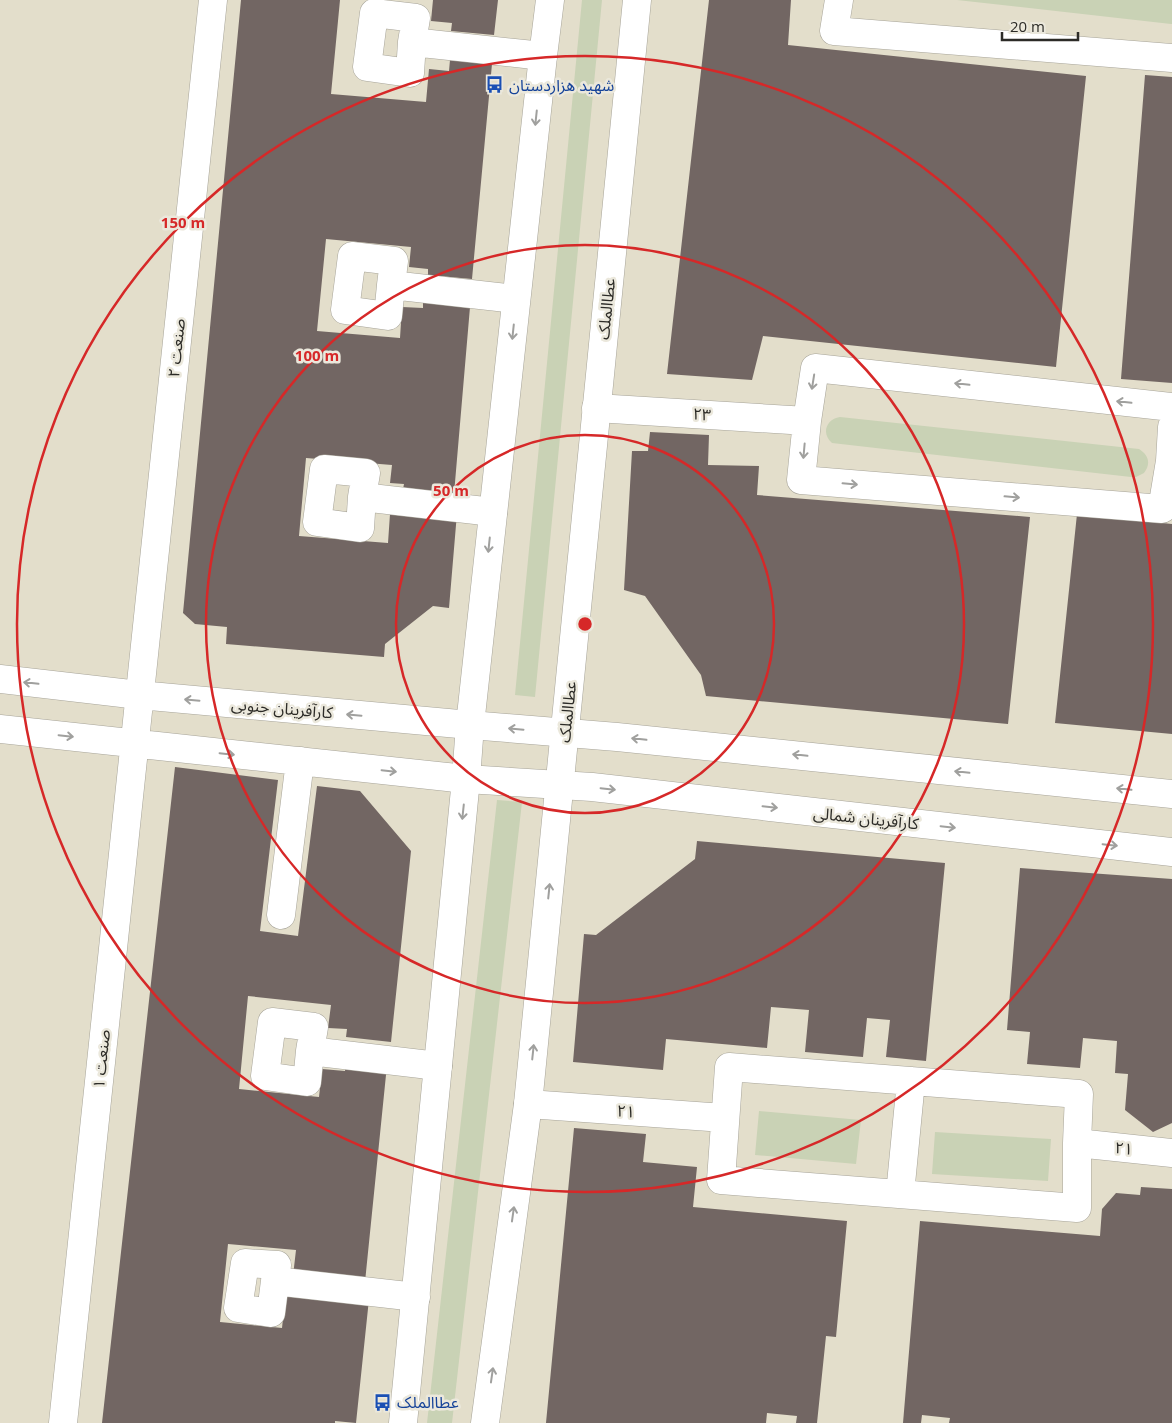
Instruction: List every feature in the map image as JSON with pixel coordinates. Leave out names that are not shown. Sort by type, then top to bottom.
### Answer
[{"type":"street","name":"صنعت ۲","points":[[139,695],[213,0]]},
{"type":"street","points":[[403,1423],[470,725],[550,0]]},
{"type":"street","name":"عطاالملک","points":[[485,1423],[528,1104],[637,0]]},
{"type":"street","points":[[839,0],[834,31],[1172,58]]},
{"type":"street","points":[[412,42],[543,56]]},
{"type":"street","points":[[391,285],[516,300]]},
{"type":"street","points":[[1172,407],[815,368],[807,421],[802,480],[1162,509],[1171,462],[1172,427]]},
{"type":"street","name":"۲۳","points":[[596,408],[807,421]]},
{"type":"street","points":[[362,497],[493,512]]},
{"type":"street","name":"کارآفرینان جنوبی","points":[[0,679],[139,695],[565,733]]},
{"type":"street","name":"صنعت ۱","points":[[63,1423],[139,695]]},
{"type":"street","points":[[0,729],[466,779],[560,785]]},
{"type":"street","points":[[565,733],[617,736],[1172,794]]},
{"type":"street","points":[[281,915],[300,761]]},
{"type":"street","name":"کارآفرینان شمالی","points":[[560,785],[602,788],[1172,852]]},
{"type":"street","points":[[310,1051],[438,1066]]},
{"type":"street","points":[[729,1067],[1079,1094],[1076,1143],[1077,1208],[721,1180],[724,1118],[729,1067]]},
{"type":"street","points":[[900,1194],[911,1081]]},
{"type":"street","name":"۲۱","points":[[528,1104],[724,1118]]},
{"type":"street","name":"۲۱","points":[[1076,1143],[1172,1153]]},
{"type":"street","points":[[275,1281],[416,1297]]},
{"type":"shaded area","points":[[0,0],[1172,0],[1172,1423],[0,1423]]},
{"type":"green space","points":[[582,0],[602,0],[535,697],[515,695]]},
{"type":"green space","points":[[957,0],[1172,0],[1172,24],[1171,24]]},
{"type":"green space","points":[[840,417],[1139,449],[1147,457],[1148,466],[1144,473],[1131,477],[832,443],[827,435],[827,427],[831,421]]},
{"type":"green space","points":[[497,800],[522,802],[452,1423],[427,1423]]},
{"type":"green space","points":[[759,1111],[861,1120],[856,1164],[755,1155]]},
{"type":"green space","points":[[935,1132],[1051,1139],[1048,1181],[932,1174]]},
{"type":"building","points":[[241,0],[340,0],[331,94],[426,102],[429,69],[449,71],[450,60],[492,64],[472,279],[428,275],[428,269],[409,267],[411,247],[326,239],[317,331],[400,338],[402,307],[423,308],[423,302],[470,307],[454,494],[403,489],[404,484],[390,483],[392,465],[306,458],[299,536],[388,543],[390,514],[403,516],[403,509],[457,513],[449,608],[433,606],[385,644],[384,657],[226,644],[227,627],[195,624],[183,613]]},
{"type":"building","points":[[433,0],[498,0],[494,35],[451,31],[452,23],[431,21]]},
{"type":"building","points":[[709,0],[791,0],[788,45],[1086,76],[1056,367],[763,336],[752,380],[667,374]]},
{"type":"building","points":[[1145,75],[1172,77],[1172,383],[1121,379]]},
{"type":"building","points":[[650,432],[709,435],[708,465],[759,466],[757,495],[1030,517],[1008,724],[706,696],[701,675],[645,596],[624,590],[632,451],[648,451]]},
{"type":"building","points":[[1077,514],[1172,524],[1172,734],[1055,723]]},
{"type":"building","points":[[175,767],[278,780],[260,931],[298,936],[317,786],[360,791],[411,851],[391,1042],[346,1037],[347,1029],[328,1028],[331,1005],[248,996],[239,1089],[319,1097],[322,1069],[345,1071],[346,1061],[387,1065],[365,1282],[293,1276],[296,1250],[228,1244],[220,1322],[282,1328],[286,1291],[369,1299],[356,1423],[335,1421],[335,1423],[102,1423]]},
{"type":"building","points":[[697,841],[945,863],[926,1061],[886,1057],[890,1020],[867,1018],[863,1057],[805,1052],[809,1010],[771,1007],[767,1048],[666,1039],[663,1070],[573,1062],[584,934],[596,935],[695,859]]},
{"type":"building","points":[[1020,868],[1172,879],[1172,1123],[1153,1132],[1125,1110],[1128,1074],[1115,1073],[1117,1041],[1083,1038],[1080,1068],[1027,1064],[1030,1032],[1007,1030]]},
{"type":"building","points":[[574,1128],[646,1134],[643,1162],[697,1167],[693,1207],[847,1221],[836,1337],[826,1336],[817,1423],[796,1423],[797,1416],[767,1413],[766,1423],[546,1423]]},
{"type":"building","points":[[1141,1187],[1172,1189],[1172,1423],[949,1423],[950,1418],[922,1415],[921,1423],[903,1423],[920,1221],[1100,1236],[1102,1209],[1116,1193],[1140,1195]]},
{"type":"place","name":"شهید هزاردستان","points":[[495,85]]},
{"type":"place","name":"عطاالملک","points":[[383,1402]]}]
